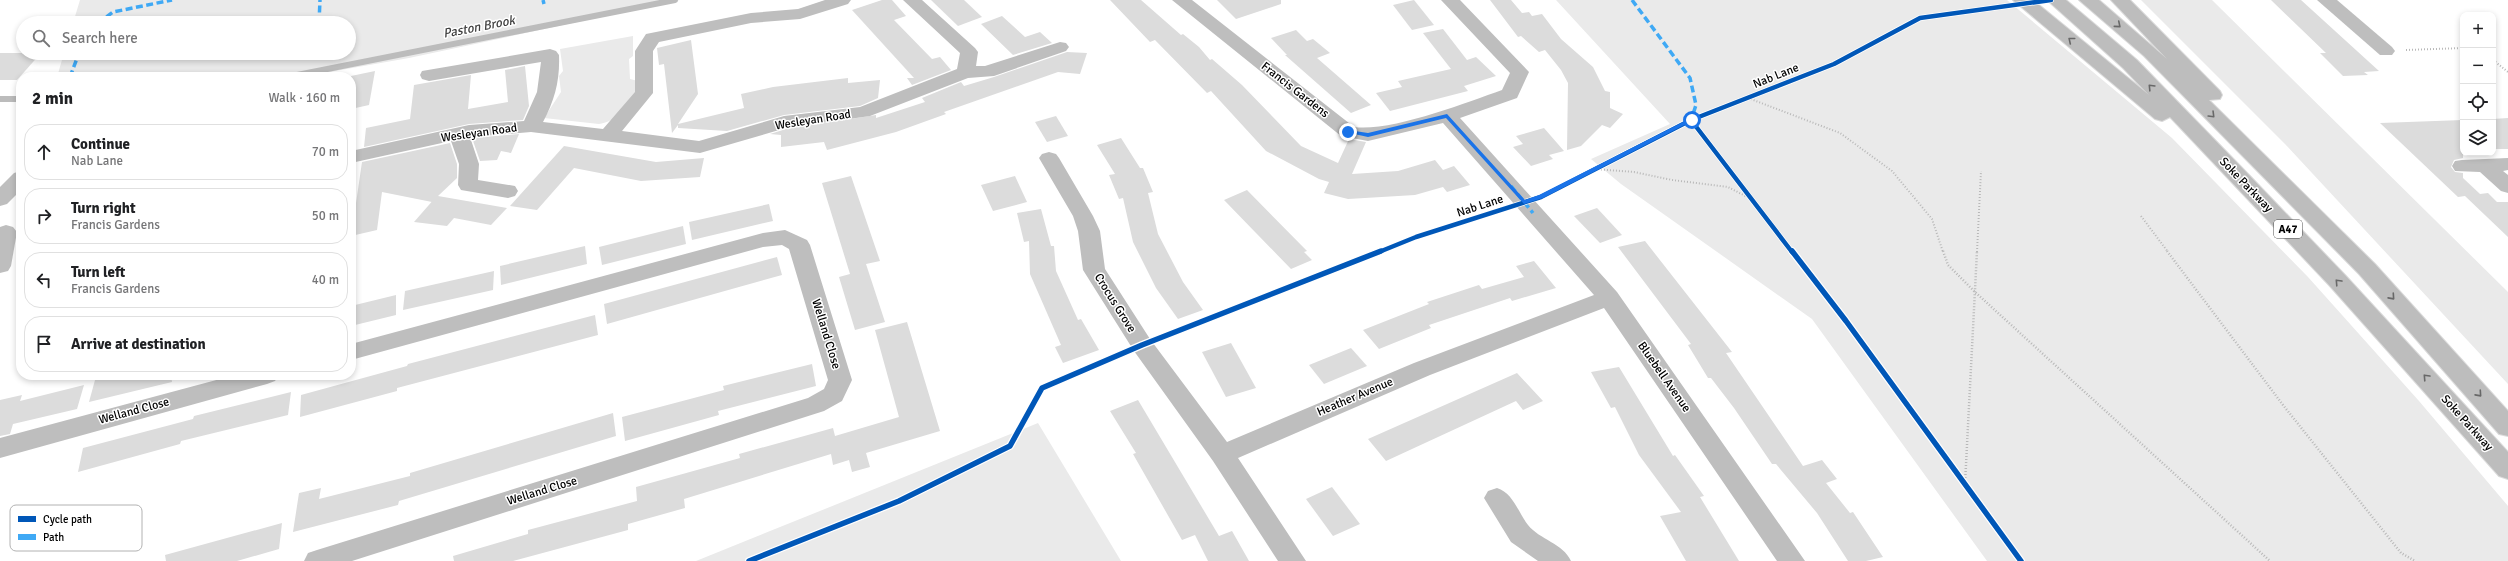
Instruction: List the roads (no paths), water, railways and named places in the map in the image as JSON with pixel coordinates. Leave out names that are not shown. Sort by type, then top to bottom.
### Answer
[{"type":"highway","name":"A47","points":[[2022,0],[2242,180]]},
{"type":"highway","name":"Soke Parkway","points":[[2056,0],[2130,64],[2242,180],[2337,280],[2508,469]]},
{"type":"highway","name":"Soke Parkway","points":[[2088,0],[2150,52],[2366,269],[2508,427]]},
{"type":"highway","name":"A47","points":[[2120,0],[2258,142],[2366,269]]},
{"type":"street","points":[[608,136],[644,94],[644,51],[652,38],[751,18],[800,14],[842,0]]},
{"type":"street","points":[[912,0],[969,52],[966,72]]},
{"type":"street","name":"Francis Gardens","points":[[1181,0],[1348,132],[1368,135],[1447,116],[1510,94],[1520,72],[1450,0]]},
{"type":"street","points":[[2326,0],[2386,51]]},
{"type":"street","name":"Wesleyan Road","points":[[356,156],[459,134],[531,126],[700,147],[784,122],[863,112],[966,72],[987,72],[1060,46]]},
{"type":"street","points":[[429,75],[550,55],[551,81],[543,105],[531,126]]},
{"type":"street","name":"Bluebell Avenue","points":[[1447,116],[1511,186],[1609,298],[1792,561]]},
{"type":"street","points":[[459,134],[469,164],[468,185],[508,191]]},
{"type":"street","name":"Crocus Grove","points":[[1049,158],[1083,216],[1089,231],[1094,270],[1142,345],[1222,454]]},
{"type":"street","points":[[2462,166],[2508,164]]},
{"type":"street","points":[[2485,165],[2508,186]]},
{"type":"street","points":[[0,199],[16,183]]},
{"type":"street","points":[[0,266],[9,232]]},
{"type":"street","name":"Welland Close","points":[[317,561],[816,405],[834,395],[840,380],[799,245],[785,237],[762,240],[356,351]]},
{"type":"street","name":"Heather Avenue","points":[[1222,454],[1422,369],[1609,298]]},
{"type":"street","name":"Welland Close","points":[[0,448],[249,380]]},
{"type":"street","points":[[1222,454],[1293,561]]},
{"type":"street","points":[[1497,498],[1520,534],[1558,561]]},
{"type":"waterway","name":"Paston Brook","points":[[312,72],[675,0]]},
{"type":"waterway","name":"Paston Brook","points":[[0,99],[16,99]]}]
